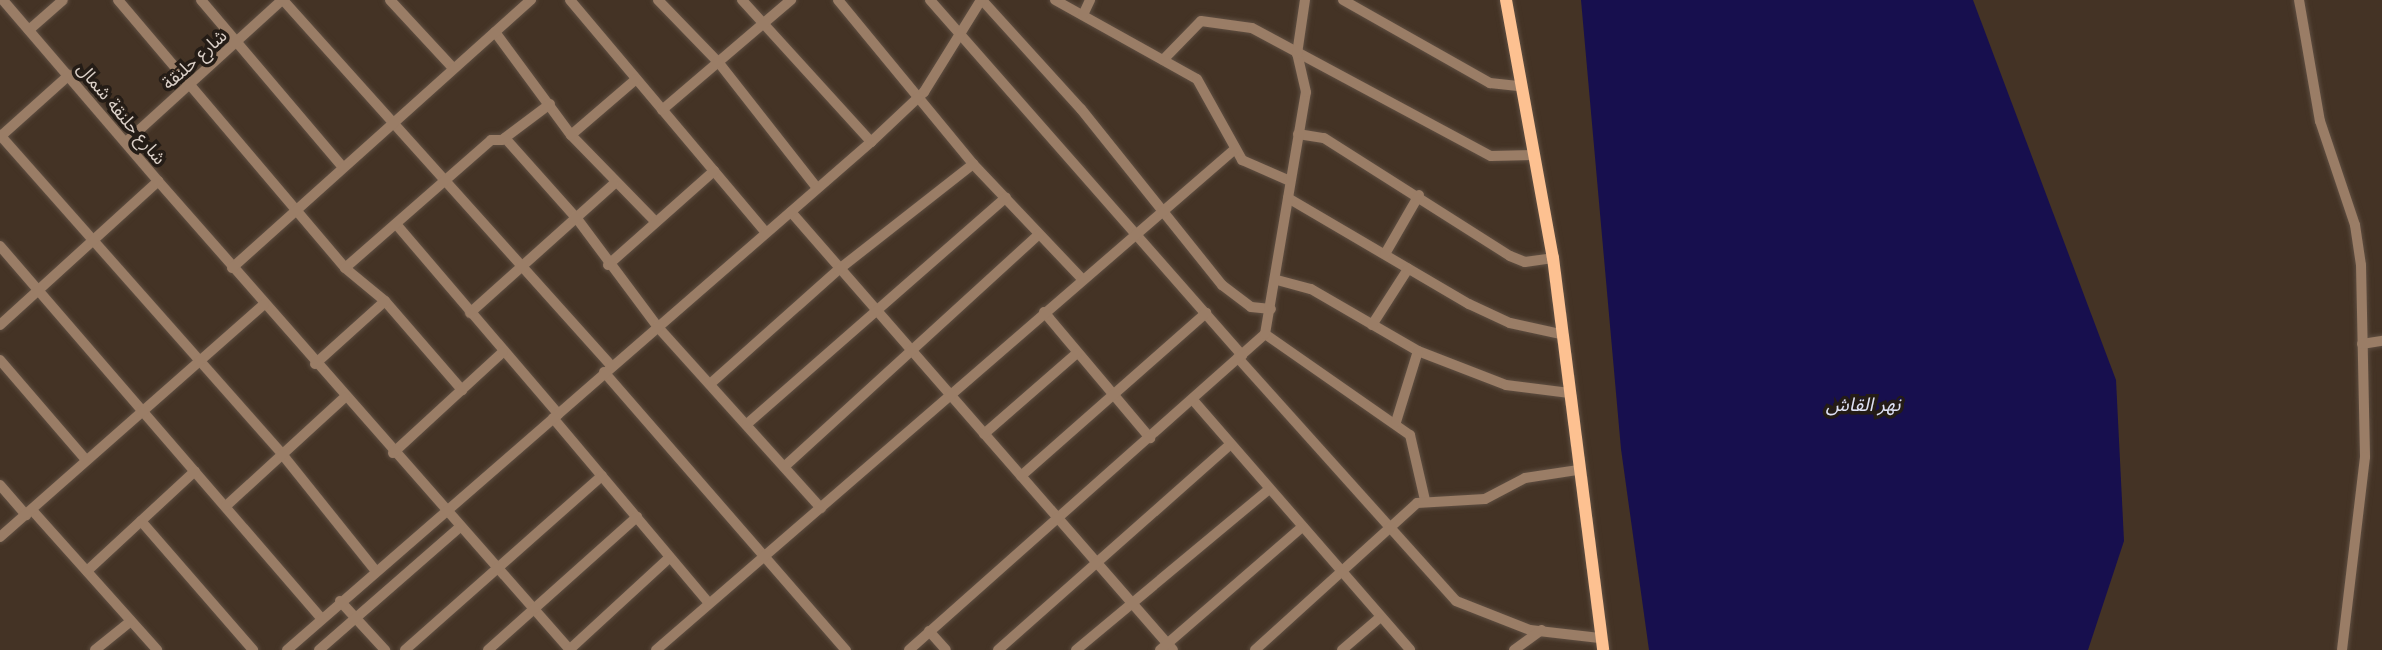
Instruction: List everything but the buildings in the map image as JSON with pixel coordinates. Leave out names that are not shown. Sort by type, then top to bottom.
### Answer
[{"type":"main road","points":[[1506,0],[1518,86],[1553,258],[1560,334],[1602,644]]},
{"type":"street","name":"شارع حلنقة شمال","points":[[0,325],[158,181],[3,0]]},
{"type":"street","points":[[29,30],[63,0]]},
{"type":"street","points":[[118,0],[187,86],[345,268],[385,301],[462,390]]},
{"type":"street","points":[[201,0],[342,166]]},
{"type":"street","points":[[282,0],[444,182],[524,265],[767,560],[846,650]]},
{"type":"street","name":"شارع حلنقة","points":[[126,142],[282,0]]},
{"type":"street","points":[[390,0],[452,67]]},
{"type":"street","points":[[232,268],[452,67],[531,0]]},
{"type":"street","points":[[570,0],[766,233]]},
{"type":"street","points":[[659,0],[719,63],[817,188]]},
{"type":"street","points":[[743,0],[871,142]]},
{"type":"street","points":[[662,110],[790,0]]},
{"type":"street","points":[[838,0],[973,164],[1081,278]]},
{"type":"street","points":[[930,0],[1137,231],[1240,356],[1456,601],[1506,623],[1602,644]]},
{"type":"street","points":[[287,650],[320,617],[871,142],[918,97],[963,37],[982,0],[1081,109],[1160,212],[1222,285],[1251,307],[1271,309]]},
{"type":"street","points":[[1055,0],[1202,84],[1235,149],[1248,165],[1290,181]]},
{"type":"street","points":[[1083,15],[1090,0]]},
{"type":"street","points":[[909,650],[1265,334],[1277,280],[1287,198],[1306,84],[1297,54],[1305,0]]},
{"type":"street","points":[[1343,0],[1490,83],[1518,86]]},
{"type":"street","points":[[2299,0],[2320,121],[2358,236],[2365,457],[2342,650]]},
{"type":"street","points":[[1163,60],[1208,19],[1262,31],[1297,54],[1491,156],[1533,155]]},
{"type":"street","points":[[495,32],[571,135],[614,184],[655,221]]},
{"type":"street","points":[[69,75],[0,136],[282,454],[375,570]]},
{"type":"street","points":[[571,135],[636,79]]},
{"type":"street","points":[[345,268],[491,140],[505,138],[550,104]]},
{"type":"street","points":[[1298,134],[1324,138],[1419,195],[1510,256],[1525,262],[1553,258]]},
{"type":"street","points":[[505,138],[578,220],[608,265],[657,326],[821,508]]},
{"type":"street","points":[[656,650],[709,603],[767,560],[821,508],[951,396],[1081,278],[1235,149]]},
{"type":"street","points":[[710,384],[838,270],[973,164]]},
{"type":"street","points":[[608,265],[714,171]]},
{"type":"street","points":[[158,181],[393,453],[569,650],[670,557]]},
{"type":"street","points":[[470,313],[578,220],[614,184]]},
{"type":"street","points":[[1385,254],[1419,195]]},
{"type":"street","points":[[747,424],[878,313],[1006,197]]},
{"type":"street","points":[[1287,198],[1408,269],[1506,321],[1560,334]]},
{"type":"street","points":[[791,212],[838,270],[1131,601],[1167,648],[1301,528]]},
{"type":"street","points":[[396,224],[709,603]]},
{"type":"street","points":[[784,467],[910,349],[1039,234]]},
{"type":"street","points":[[0,246],[320,617]]},
{"type":"street","points":[[1372,326],[1408,269]]},
{"type":"street","points":[[1277,280],[1311,289],[1418,351],[1506,385],[1569,393]]},
{"type":"street","points":[[315,363],[385,301]]},
{"type":"street","points":[[0,537],[264,304]]},
{"type":"street","points":[[1044,312],[1150,438]]},
{"type":"street","points":[[1021,476],[1206,313]]},
{"type":"street","points":[[1265,334],[1396,422],[1410,435],[1425,500]]},
{"type":"street","points":[[2362,344],[2382,341]]},
{"type":"street","points":[[1396,422],[1418,351]]},
{"type":"street","points":[[393,453],[503,352]]},
{"type":"street","points":[[984,434],[1077,353]]},
{"type":"street","points":[[0,360],[86,460]]},
{"type":"street","points":[[226,506],[345,397]]},
{"type":"street","points":[[1193,400],[1301,528],[1342,571],[1378,619],[1410,650]]},
{"type":"street","points":[[998,650],[1230,445]]},
{"type":"street","points":[[1255,650],[1388,526],[1425,500],[1485,499],[1525,478],[1578,470]]},
{"type":"street","points":[[87,571],[195,471]]},
{"type":"street","points":[[405,650],[500,570],[602,476]]},
{"type":"street","points":[[0,485],[87,571],[157,650]]},
{"type":"street","points":[[1076,650],[1131,601],[1268,490]]},
{"type":"street","points":[[488,650],[637,517]]},
{"type":"street","points":[[141,521],[253,650]]},
{"type":"street","points":[[319,650],[460,527]]},
{"type":"street","points":[[341,601],[385,650]]},
{"type":"street","points":[[1342,650],[1378,619]]},
{"type":"street","points":[[95,650],[131,621]]},
{"type":"street","points":[[1514,650],[1542,629]]},
{"type":"street","points":[[929,631],[946,650]]},
{"type":"water","name":"نهر القاش","points":[[1581,0],[1973,0],[2116,380],[2124,541],[2088,650],[1649,650],[1621,449]]}]
